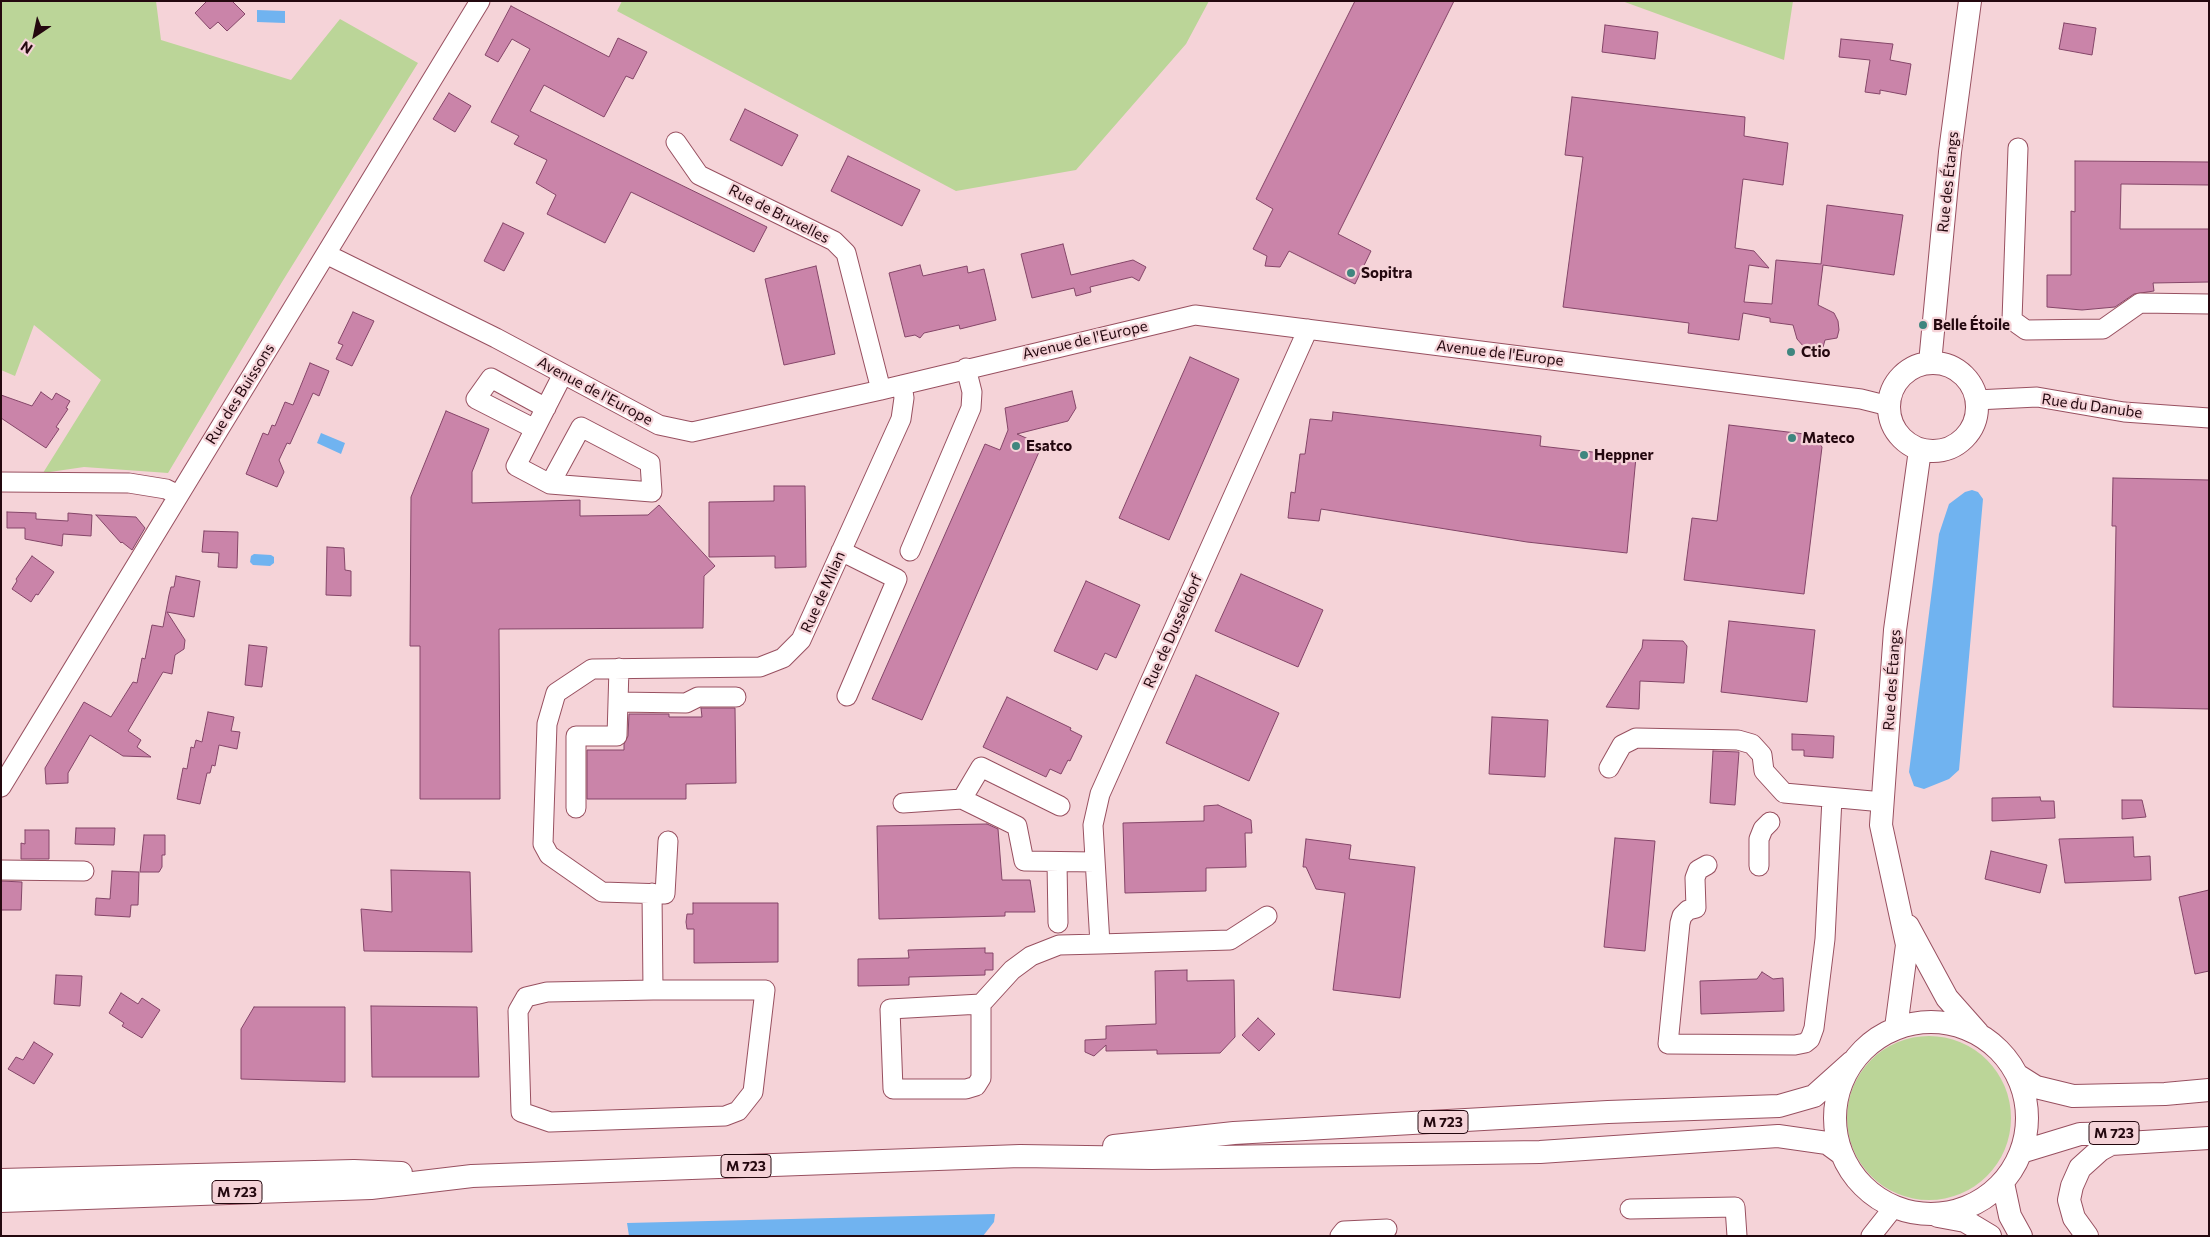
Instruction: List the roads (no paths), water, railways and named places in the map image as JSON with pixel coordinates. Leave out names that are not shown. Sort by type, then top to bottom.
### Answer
[{"type":"main road","name":"Rue des Étangs","points":[[1930,363],[1950,152],[1970,1]]},
{"type":"main road","points":[[1930,363],[1941,363],[1953,367],[1964,375],[1972,385],[1976,400],[1977,412],[1973,426],[1965,438],[1953,446],[1940,451],[1920,450],[1910,445],[1899,437],[1891,424],[1890,392],[1899,378],[1912,367],[1930,363]]},
{"type":"main road","name":"Rue des Étangs","points":[[1896,1028],[1907,945],[1881,826],[1895,630],[1920,450]]},
{"type":"main road","name":"Rue des Étangs","points":[[1900,910],[1947,998],[1981,1036]]},
{"type":"main road","points":[[1930,1214],[1957,1211],[1982,1200],[2002,1183],[2013,1168],[2021,1152],[2026,1132],[2027,1113],[2024,1093],[2017,1075],[2002,1053],[1981,1036],[1948,1024],[1931,1022],[1896,1028],[1880,1036],[1852,1062],[1841,1083],[1835,1106],[1835,1130],[1842,1154],[1850,1170],[1862,1185],[1877,1198],[1894,1207],[1912,1212],[1965,1221],[1990,1236]]},
{"type":"main road","name":"M 723","points":[[1020,1156],[1234,1133],[1608,1112],[1779,1106],[1814,1096],[1852,1062]]},
{"type":"main road","points":[[2017,1075],[2036,1087],[2072,1096],[2165,1094],[2209,1090]]},
{"type":"main road","name":"M 723","points":[[2021,1152],[2080,1134],[2151,1133],[2209,1128]]},
{"type":"main road","name":"M 723","points":[[1,1180],[354,1172],[472,1176],[1020,1156],[1152,1158],[1452,1155],[1540,1152],[1778,1136],[1827,1143],[1842,1154]]},
{"type":"main road","points":[[2087,1236],[2074,1218],[2069,1200],[2072,1186],[2080,1168],[2100,1150],[2111,1144],[2209,1138]]},
{"type":"main road","name":"M 723","points":[[1,1201],[371,1188],[472,1176]]},
{"type":"main road","points":[[2002,1183],[2010,1216],[2021,1236]]},
{"type":"street","name":"Rue des Buissons","points":[[1,787],[6,768],[178,495],[480,1]]},
{"type":"street","name":"Rue de Bruxelles","points":[[676,142],[700,174],[834,242],[846,252],[881,390]]},
{"type":"street","points":[[2018,148],[2012,320],[2026,330],[2103,329],[2140,303],[2209,304]]},
{"type":"street","name":"Avenue de l'Europe","points":[[326,254],[496,338],[659,425],[692,432],[881,390],[966,368],[1195,315],[1862,398],[1889,406]]},
{"type":"street","name":"Rue de Dusseldorf","points":[[1100,944],[1093,825],[1100,794],[1308,329]]},
{"type":"street","points":[[910,551],[971,408],[972,392],[966,368]]},
{"type":"street","points":[[550,484],[581,427],[650,463],[652,492],[550,484],[516,466],[563,374]]},
{"type":"street","points":[[535,429],[476,399],[491,378],[546,408]]},
{"type":"street","name":"Rue de Milan","points":[[652,894],[602,892],[549,854],[543,844],[547,724],[556,693],[592,668],[760,667],[783,658],[801,640],[901,419],[904,398],[902,384]]},
{"type":"street","name":"Rue du Danube","points":[[1976,400],[2037,397],[2124,412],[2209,418]]},
{"type":"street","points":[[1,482],[129,483],[166,489],[178,495]]},
{"type":"street","points":[[841,551],[897,578],[847,696]]},
{"type":"street","points":[[576,808],[576,736],[617,736],[618,668]]},
{"type":"street","points":[[618,702],[686,703],[698,697],[736,697]]},
{"type":"street","points":[[1609,768],[1622,745],[1636,738],[1738,740],[1752,744],[1762,755],[1764,771],[1784,793],[1883,802]]},
{"type":"street","points":[[962,799],[981,767],[1060,806]]},
{"type":"street","points":[[1707,864],[1698,870],[1695,878],[1696,908],[1688,910],[1682,916],[1680,923],[1668,1044],[1795,1045],[1805,1043],[1810,1039],[1814,1028],[1826,939],[1832,798]]},
{"type":"street","points":[[903,803],[962,799],[1017,826],[1024,861],[1095,862]]},
{"type":"street","points":[[1760,866],[1759,839],[1763,829],[1770,822]]},
{"type":"street","points":[[653,990],[652,894],[665,894],[668,841]]},
{"type":"street","points":[[1057,862],[1058,922]]},
{"type":"street","points":[[1,870],[84,871]]},
{"type":"street","points":[[981,1004],[890,1009],[893,1089],[966,1089],[976,1086],[981,1078],[981,1004],[1012,970],[1031,956],[1059,945],[1230,940],[1267,916]]},
{"type":"street","points":[[653,990],[765,990],[753,1092],[738,1111],[725,1116],[550,1122],[520,1112],[518,1012],[526,997],[547,992],[653,990]]},
{"type":"street","points":[[1630,1209],[1735,1207],[1737,1236]]},
{"type":"street","points":[[1871,1236],[1894,1207]]},
{"type":"street","points":[[1340,1236],[1344,1230],[1387,1229]]},
{"type":"water","points":[[257,10],[285,11],[285,23],[257,22]]},
{"type":"water","points":[[321,433],[345,443],[341,454],[317,443]]},
{"type":"water","points":[[1972,490],[1978,492],[1983,499],[1959,770],[1949,779],[1924,789],[1914,786],[1909,772],[1939,534],[1949,504],[1965,492]]},
{"type":"water","points":[[254,554],[271,555],[274,557],[274,563],[270,566],[253,565],[250,562],[251,556]]},
{"type":"water","points":[[995,1214],[994,1222],[983,1236],[629,1236],[627,1223]]},
{"type":"place","name":"Sopitra","points":[[1351,273]]},
{"type":"place","name":"Belle Étoile","points":[[1923,325]]},
{"type":"place","name":"Ctio","points":[[1791,352]]},
{"type":"place","name":"Mateco","points":[[1792,438]]},
{"type":"place","name":"Esatco","points":[[1016,446]]},
{"type":"place","name":"Heppner","points":[[1584,455]]}]
